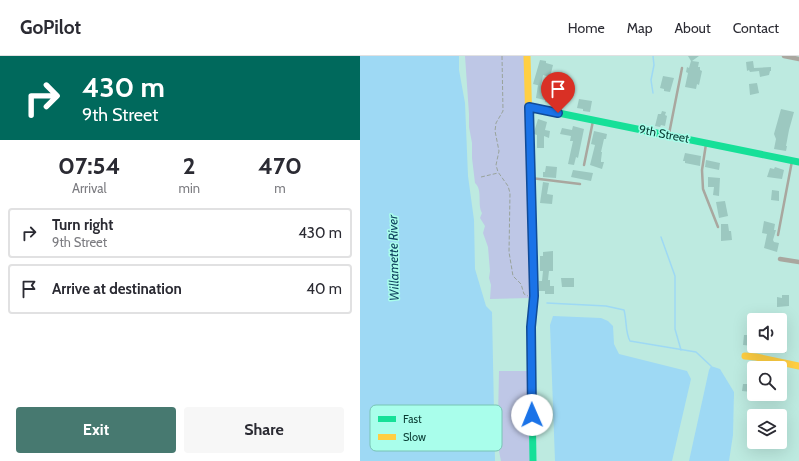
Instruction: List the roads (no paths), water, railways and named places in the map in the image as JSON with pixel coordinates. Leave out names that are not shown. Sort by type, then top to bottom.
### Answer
[{"type":"street","points":[[527,56],[534,296],[531,327],[533,461]]},
{"type":"street","points":[[784,56],[799,59]]},
{"type":"street","name":"9th Street","points":[[529,107],[796,162]]},
{"type":"street","points":[[780,259],[799,262]]},
{"type":"street","points":[[744,356],[799,366]]},
{"type":"lane","points":[[668,135],[682,68]]},
{"type":"lane","points":[[584,165],[593,120]]},
{"type":"lane","points":[[706,144],[702,170],[702,184],[718,227]]},
{"type":"lane","points":[[778,235],[796,162]]},
{"type":"lane","points":[[530,178],[580,184]]},
{"type":"water","name":"Willamette River","points":[[360,56],[459,56],[459,70],[465,103],[468,176],[474,220],[475,269],[486,306],[492,312],[494,405],[370,405],[370,451],[495,451],[495,461],[360,461]]},
{"type":"water","points":[[553,316],[601,318],[608,321],[613,326],[614,344],[619,354],[687,371],[691,379],[672,461],[555,461],[550,325]]},
{"type":"water","points":[[711,366],[720,369],[734,392],[733,435],[729,461],[689,461],[709,370]]},
{"type":"waterway","points":[[653,56],[654,65],[651,80],[653,93]]},
{"type":"waterway","points":[[661,237],[675,276],[675,329],[681,350]]},
{"type":"waterway","points":[[547,303],[606,306],[624,310],[627,334],[630,341],[696,352],[711,366]]}]
